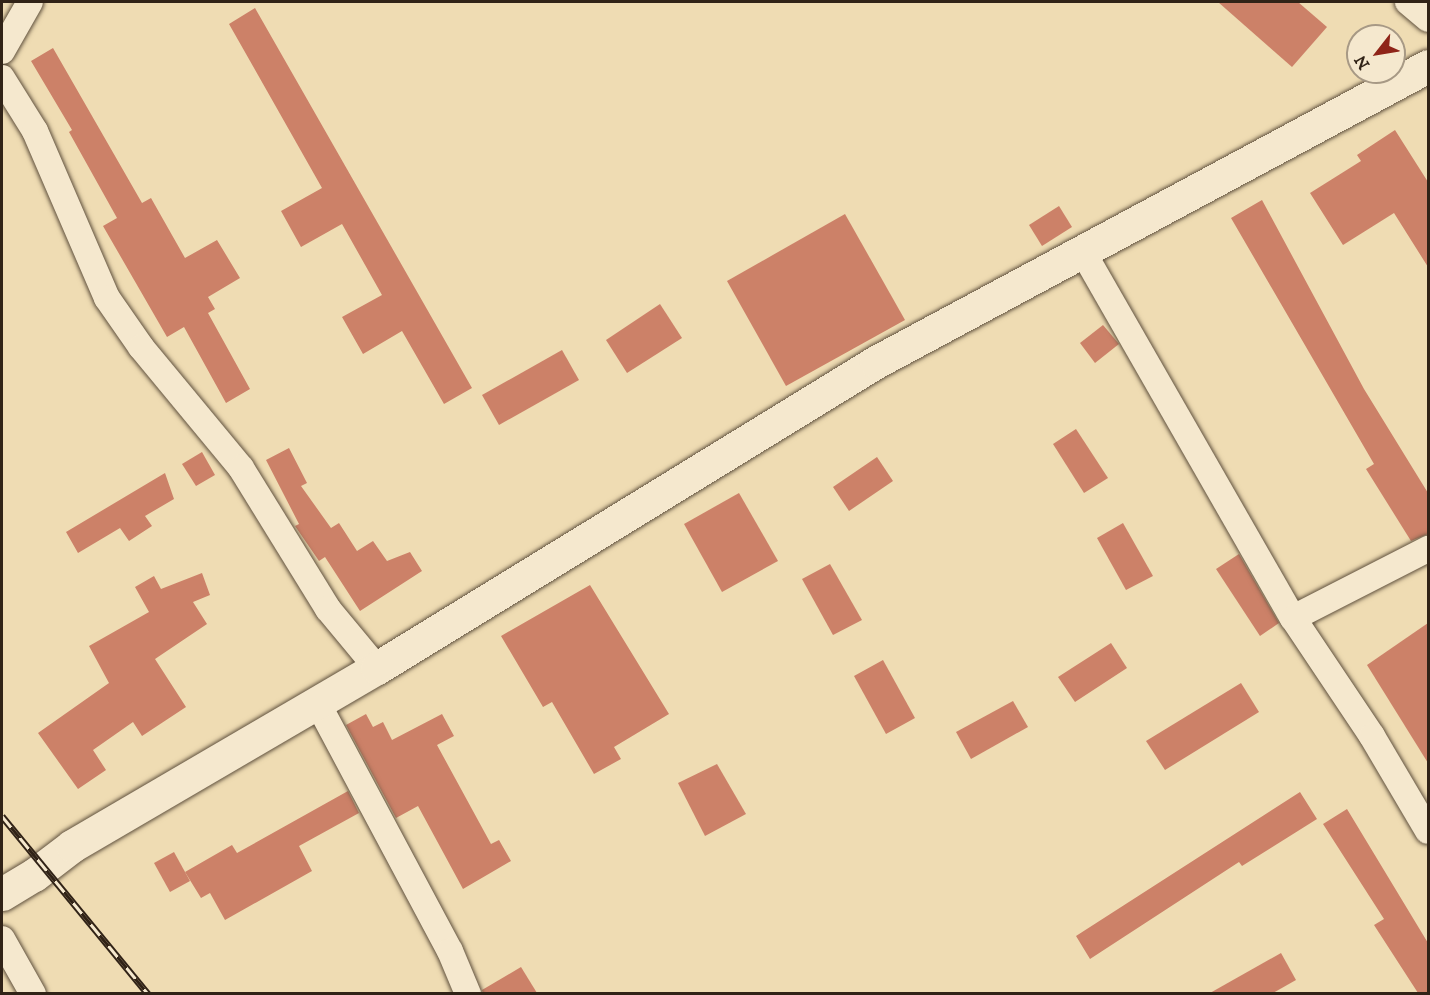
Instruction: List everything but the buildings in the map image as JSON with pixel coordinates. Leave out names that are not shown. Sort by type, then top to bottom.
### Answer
[{"type":"street","points":[[2,51],[30,2]]},
{"type":"street","points":[[1408,2],[1428,19]]},
{"type":"street","points":[[2,894],[34,875],[72,846],[377,668],[876,362],[1428,66]]},
{"type":"street","points":[[2,78],[34,131],[107,298],[141,346],[241,468],[328,609],[377,668]]},
{"type":"street","points":[[1083,252],[1293,618],[1372,736],[1428,831]]},
{"type":"street","points":[[1293,618],[1428,549]]},
{"type":"street","points":[[317,702],[450,951],[468,993]]},
{"type":"street","points":[[2,939],[33,993]]},
{"type":"railway","points":[[2,816],[148,994]]}]
